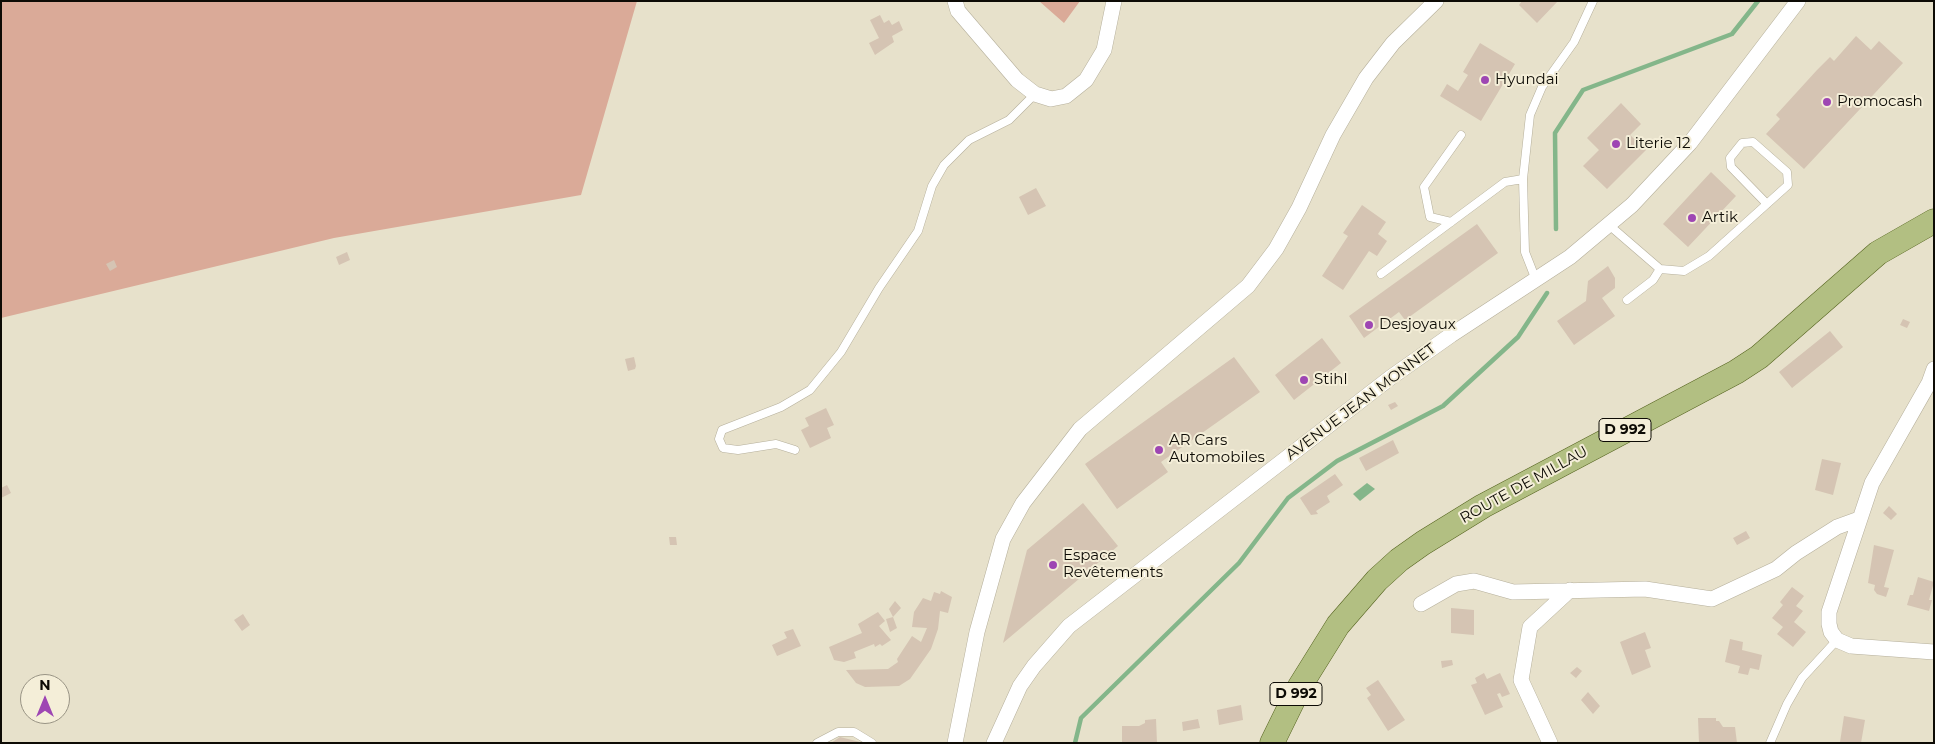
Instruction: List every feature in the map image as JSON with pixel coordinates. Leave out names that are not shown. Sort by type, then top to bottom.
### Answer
[{"type":"main road","name":"ROUTE DE MILLAU","points":[[1272,743],[1300,686],[1338,624],[1377,580],[1399,560],[1483,506],[1736,372],[1759,357],[1878,253],[1934,220]]},
{"type":"street","points":[[954,1],[958,11],[1018,80],[1035,94],[1051,99],[1066,96],[1086,80],[1104,50],[1114,1]]},
{"type":"street","points":[[954,743],[977,632],[1003,539],[1023,504],[1080,429],[1248,286],[1276,249],[1299,208],[1333,135],[1366,78],[1393,44],[1436,1]]},
{"type":"street","name":"AVENUE JEAN MONNET","points":[[994,743],[1020,686],[1039,659],[1069,626],[1390,378],[1451,335],[1536,280],[1609,225],[1652,186],[1677,159],[1798,1]]},
{"type":"street","points":[[1934,369],[1929,383],[1872,483],[1829,612],[1831,632],[1837,640],[1851,646],[1934,652]]},
{"type":"street","points":[[1421,604],[1456,584],[1474,581],[1514,592],[1645,589],[1712,599],[1776,569],[1796,553],[1837,527],[1859,519]]},
{"type":"street","points":[[1550,743],[1521,680],[1530,627],[1570,590]]},
{"type":"lane","points":[[1536,280],[1525,252],[1523,179],[1530,115],[1542,87],[1574,42],[1593,1]]},
{"type":"lane","points":[[795,450],[776,444],[738,450],[723,448],[719,439],[722,430],[782,407],[810,390],[840,352],[918,231],[932,186],[944,165],[969,140],[1009,120],[1035,94]]},
{"type":"lane","points":[[1451,222],[1430,217],[1424,187],[1461,135]]},
{"type":"lane","points":[[1609,225],[1660,269],[1684,271],[1709,256],[1788,184],[1787,172],[1754,142],[1742,143],[1730,158],[1731,167],[1766,204]]},
{"type":"lane","points":[[1381,274],[1505,182],[1523,179]]},
{"type":"lane","points":[[1627,300],[1653,280],[1660,269]]},
{"type":"lane","points":[[1770,743],[1787,704],[1802,678],[1837,640]]},
{"type":"lane","points":[[817,743],[838,732],[854,732],[872,743]]},
{"type":"shaded area","points":[[1,1],[637,1],[581,195],[334,238],[1,318]]},
{"type":"shaded area","points":[[1039,1],[1080,1],[1064,23]]},
{"type":"shaded area","points":[[1367,483],[1375,489],[1360,501],[1353,494]]},
{"type":"building","points":[[1522,1],[1558,1],[1537,23],[1519,5]]},
{"type":"building","points":[[880,15],[884,23],[889,20],[892,25],[899,21],[903,30],[892,36],[894,42],[875,55],[869,43],[879,38],[870,20]]},
{"type":"building","name":"Promocash","points":[[1856,36],[1871,50],[1879,41],[1903,63],[1804,169],[1766,134],[1780,119],[1776,115],[1817,70],[1830,57],[1834,61]]},
{"type":"building","name":"Hyundai","points":[[1480,43],[1515,64],[1481,121],[1440,96],[1447,84],[1458,91],[1468,75],[1463,72]]},
{"type":"building","name":"Literie 12","points":[[1621,103],[1641,124],[1630,135],[1646,150],[1607,189],[1583,166],[1599,150],[1587,138]]},
{"type":"building","points":[[1711,172],[1736,196],[1688,247],[1663,224]]},
{"type":"building","points":[[1036,188],[1046,206],[1028,215],[1019,197]]},
{"type":"building","points":[[1362,205],[1386,222],[1378,234],[1387,241],[1377,256],[1369,251],[1343,290],[1322,276],[1348,236],[1343,233]]},
{"type":"building","points":[[1477,224],[1498,253],[1405,320],[1399,312],[1364,338],[1349,316]]},
{"type":"building","points":[[347,252],[350,260],[339,265],[336,257]]},
{"type":"building","points":[[114,260],[117,267],[110,271],[106,264]]},
{"type":"building","points":[[1608,266],[1615,278],[1615,288],[1602,298],[1615,316],[1574,345],[1557,321],[1586,301],[1588,281]]},
{"type":"building","points":[[1903,319],[1910,322],[1907,328],[1900,325]]},
{"type":"building","points":[[1830,331],[1843,347],[1792,388],[1779,372]]},
{"type":"building","points":[[1322,338],[1341,363],[1294,400],[1275,375]]},
{"type":"building","points":[[634,357],[635,369],[628,371],[625,359]]},
{"type":"building","points":[[1234,357],[1260,392],[1161,462],[1168,472],[1117,509],[1085,464]]},
{"type":"building","points":[[1395,402],[1398,406],[1391,410],[1388,405]]},
{"type":"building","points":[[826,408],[834,425],[827,428],[831,438],[810,448],[801,430],[809,426],[805,418]]},
{"type":"building","points":[[1393,440],[1399,453],[1366,471],[1359,458]]},
{"type":"building","points":[[1822,459],[1841,463],[1833,495],[1815,490]]},
{"type":"building","points":[[1335,474],[1343,485],[1327,496],[1330,502],[1316,511],[1318,514],[1311,515],[1300,498]]},
{"type":"building","points":[[7,485],[11,493],[1,498],[1,488]]},
{"type":"building","points":[[1083,503],[1118,546],[1003,643],[1027,550]]},
{"type":"building","points":[[1889,506],[1897,514],[1891,520],[1883,513]]},
{"type":"building","points":[[1746,531],[1750,538],[1737,545],[1733,538]]},
{"type":"building","points":[[669,537],[676,537],[677,545],[670,545]]},
{"type":"building","points":[[1874,545],[1894,550],[1884,587],[1889,588],[1886,597],[1877,594],[1874,590],[1875,585],[1868,583]]},
{"type":"building","points":[[1918,577],[1934,582],[1929,600],[1932,600],[1929,611],[1907,605],[1910,595],[1913,595]]},
{"type":"building","points":[[1792,587],[1804,596],[1796,606],[1803,611],[1794,622],[1806,632],[1793,647],[1777,634],[1783,627],[1772,618],[1783,605],[1780,602]]},
{"type":"building","points":[[941,591],[952,597],[948,613],[940,611],[938,629],[931,649],[910,679],[899,686],[865,687],[856,683],[846,670],[888,669],[898,662],[897,659],[912,636],[921,642],[927,628],[912,627],[914,612],[923,598],[931,601],[934,592],[940,594]]},
{"type":"building","points":[[895,601],[901,608],[893,617],[889,609]]},
{"type":"building","points":[[1451,608],[1474,610],[1474,635],[1451,633]]},
{"type":"building","points":[[878,612],[885,621],[879,626],[891,640],[882,646],[880,644],[875,647],[874,644],[854,652],[856,658],[844,662],[834,660],[829,647],[862,633],[858,624]]},
{"type":"building","points":[[243,614],[250,625],[242,631],[234,620]]},
{"type":"building","points":[[893,617],[897,628],[890,632],[886,619]]},
{"type":"building","points":[[793,629],[801,646],[777,656],[772,645],[787,638],[784,632]]},
{"type":"building","points":[[1645,632],[1651,648],[1645,650],[1651,667],[1632,675],[1620,642]]},
{"type":"building","points":[[1730,639],[1743,642],[1742,650],[1762,655],[1759,670],[1750,668],[1748,675],[1738,673],[1740,666],[1725,662]]},
{"type":"building","points":[[1452,660],[1453,665],[1442,668],[1441,661]]},
{"type":"building","points":[[1577,667],[1582,671],[1576,678],[1570,673]]},
{"type":"building","points":[[1484,673],[1487,679],[1500,673],[1510,694],[1502,697],[1500,693],[1497,694],[1503,707],[1485,715],[1471,685],[1477,683],[1475,678]]},
{"type":"building","points":[[1378,680],[1405,720],[1388,731],[1367,698],[1371,695],[1366,688]]},
{"type":"building","points":[[1588,692],[1600,706],[1593,714],[1581,700]]},
{"type":"building","points":[[1241,705],[1243,720],[1219,725],[1217,710]]},
{"type":"building","points":[[1844,716],[1865,720],[1861,743],[1840,742]]},
{"type":"building","points":[[1698,718],[1716,718],[1716,721],[1719,721],[1723,727],[1735,727],[1737,743],[1699,743]]},
{"type":"building","points":[[1156,719],[1157,743],[1122,743],[1122,726],[1139,726],[1145,723],[1145,720]]},
{"type":"building","points":[[1198,719],[1200,728],[1183,731],[1182,722]]},
{"type":"building","points":[[840,737],[860,742],[860,743],[831,743]]},
{"type":"waterway","points":[[1556,229],[1555,133],[1583,90],[1732,34],[1758,1]]},
{"type":"waterway","points":[[1075,743],[1081,718],[1239,563],[1288,498],[1337,461],[1443,406],[1518,337],[1547,293]]},
{"type":"place","name":"Hyundai","points":[[1485,80]]},
{"type":"place","name":"Promocash","points":[[1827,102]]},
{"type":"place","name":"Literie 12","points":[[1616,144]]},
{"type":"place","name":"Artik","points":[[1692,218]]},
{"type":"place","name":"Desjoyaux","points":[[1369,325]]},
{"type":"place","name":"Stihl","points":[[1304,380]]},
{"type":"place","name":"AR Cars Automobiles","points":[[1159,450]]},
{"type":"place","name":"Espace Revêtements","points":[[1053,565]]}]
